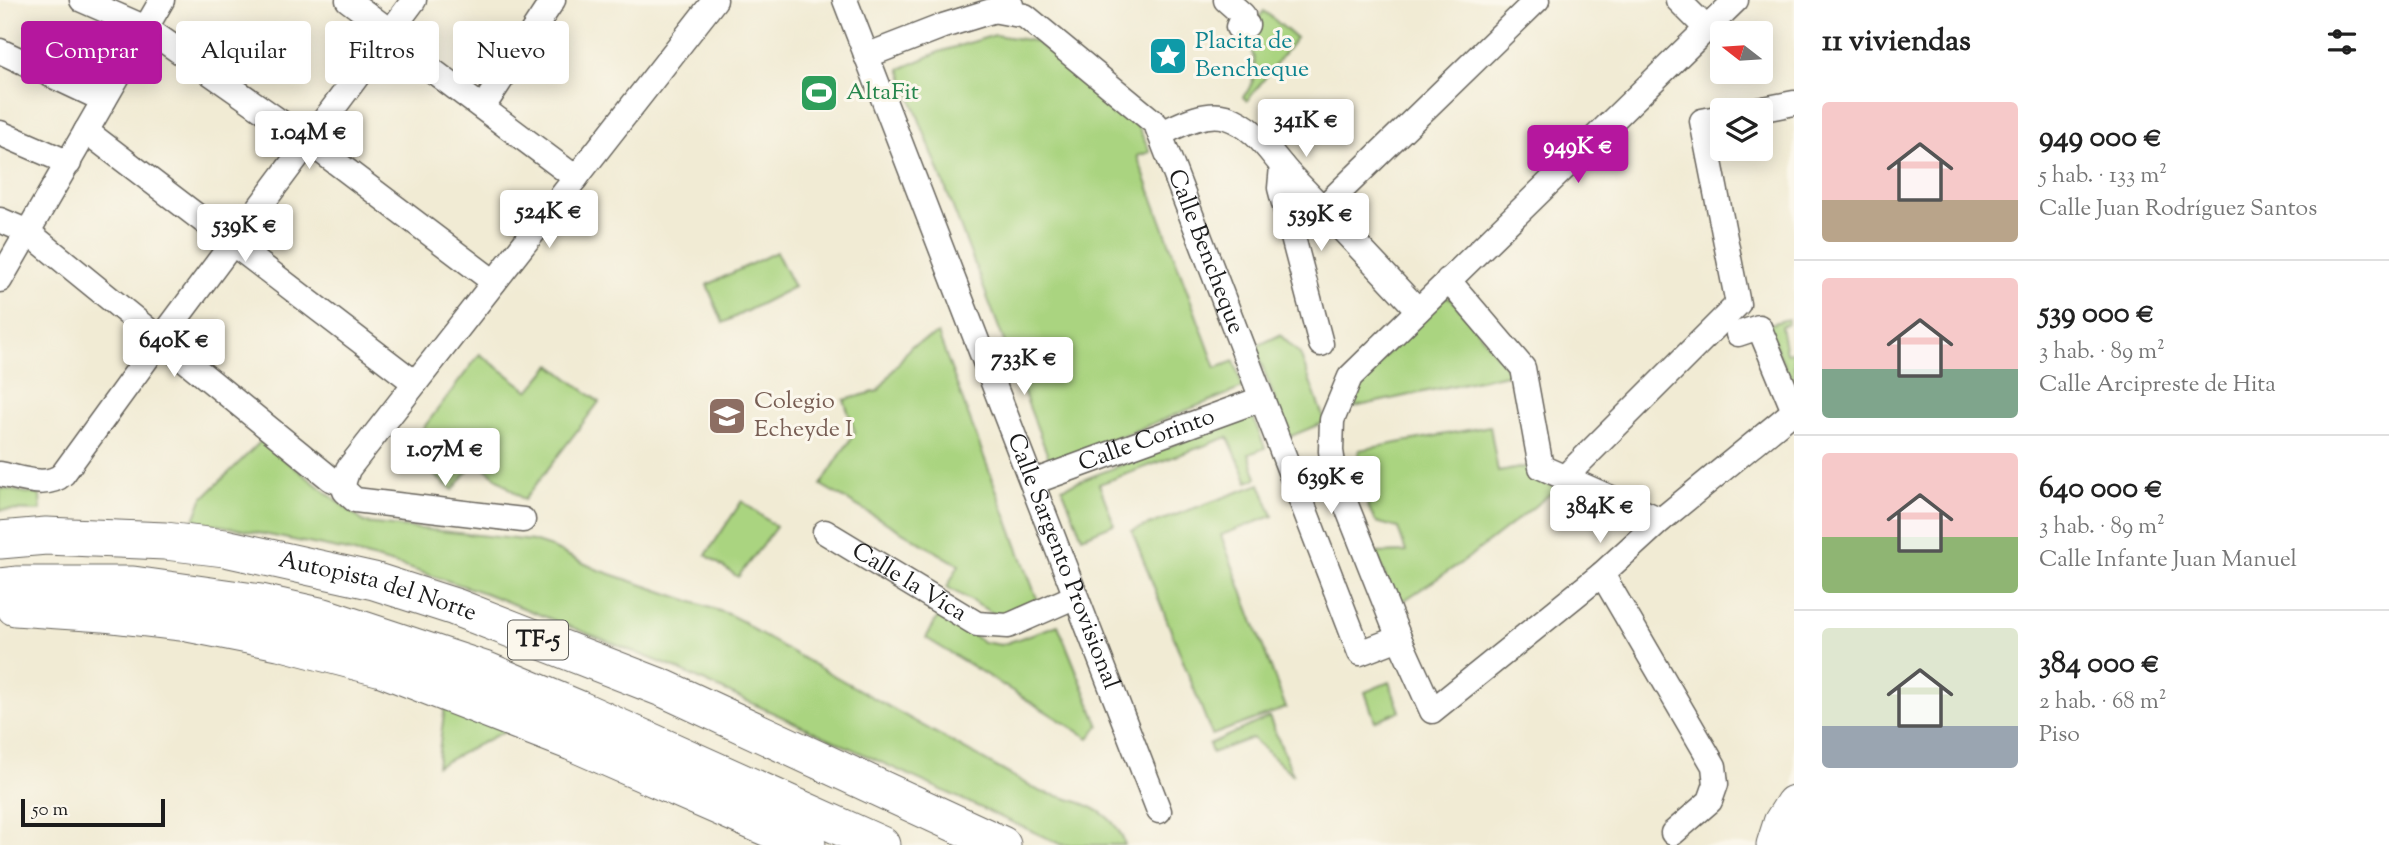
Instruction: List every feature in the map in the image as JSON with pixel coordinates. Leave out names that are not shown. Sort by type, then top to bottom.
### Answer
[{"type":"highway","points":[[0,526],[46,536]]},
{"type":"highway","name":"Autopista del Norte","points":[[0,540],[46,536],[165,541],[225,548],[374,581],[454,607],[665,689],[1002,845]]},
{"type":"highway","name":"Autopista del Norte","points":[[0,587],[18,584],[133,585],[261,603],[324,617],[498,676],[578,709],[881,845]]},
{"type":"highway","points":[[0,607],[103,613],[188,623],[279,641],[382,668],[572,742],[796,843]]},
{"type":"street","points":[[82,0],[130,21]]},
{"type":"street","points":[[150,21],[162,0]]},
{"type":"street","points":[[348,0],[376,21]]},
{"type":"street","points":[[399,21],[414,0]]},
{"type":"street","points":[[483,107],[553,0]]},
{"type":"street","points":[[343,484],[348,469],[715,0]]},
{"type":"street","name":"Calle Sargento Provisional","points":[[845,0],[1159,811]]},
{"type":"street","points":[[866,56],[943,26],[998,11],[1025,0]]},
{"type":"street","points":[[1226,0],[1243,15],[1238,27],[1249,12]]},
{"type":"street","points":[[1322,209],[1537,0]]},
{"type":"street","points":[[1678,0],[1707,29]]},
{"type":"street","points":[[1735,0],[1350,377],[1332,420],[1331,451],[1335,477],[1399,638],[1432,711],[1602,574],[1661,520],[1794,411],[1759,327],[1738,334]]},
{"type":"street","name":"Calle Bencheque","points":[[998,11],[1025,16],[1156,124],[1360,653],[1399,638]]},
{"type":"street","points":[[162,39],[309,142],[494,282]]},
{"type":"street","points":[[0,51],[104,100]]},
{"type":"street","points":[[439,75],[576,178]]},
{"type":"street","points":[[0,280],[113,84]]},
{"type":"street","points":[[0,474],[47,482],[56,481],[63,474],[352,84]]},
{"type":"street","points":[[1773,107],[1794,103]]},
{"type":"street","points":[[1160,134],[1201,117],[1223,116],[1251,130],[1418,310]]},
{"type":"street","points":[[1710,119],[1702,121],[1710,160]]},
{"type":"street","points":[[86,131],[415,383]]},
{"type":"street","points":[[0,133],[69,163]]},
{"type":"street","points":[[1564,478],[1738,304],[1710,161]]},
{"type":"street","points":[[1282,166],[1280,188],[1321,344]]},
{"type":"street","points":[[0,220],[28,232],[331,479],[343,484],[350,496],[363,503],[523,520]]},
{"type":"street","points":[[1448,280],[1523,368],[1541,467],[1661,520]]},
{"type":"street","name":"Calle Corinto","points":[[1033,482],[1261,400]]},
{"type":"street","name":"Calle la Vica","points":[[825,532],[977,624],[1007,626],[1074,597]]},
{"type":"street","points":[[1602,574],[1714,766],[1716,784],[1710,801],[1673,833]]},
{"type":"green space","points":[[1264,11],[1296,38],[1247,101],[1243,97],[1253,80],[1255,64],[1250,47],[1240,31],[1249,30]]},
{"type":"green space","points":[[995,35],[1034,41],[1137,125],[1150,152],[1137,156],[1216,368],[1234,361],[1243,388],[1051,464],[900,69],[939,52]]},
{"type":"green space","points":[[776,252],[794,287],[723,323],[707,285]]},
{"type":"green space","points":[[1445,296],[1452,299],[1511,373],[1345,409],[1364,376]]},
{"type":"green space","points":[[1788,319],[1788,324],[1781,326],[1786,353],[1794,352],[1794,389],[1767,325]]},
{"type":"green space","points":[[938,334],[1039,604],[1016,615],[996,615],[947,587],[959,565],[821,485],[855,432],[844,400],[878,391],[911,346]]},
{"type":"green space","points":[[1280,335],[1300,354],[1325,422],[1289,437],[1255,347]]},
{"type":"green space","points":[[480,354],[529,391],[551,365],[599,402],[524,500],[476,461],[453,490],[405,452]]},
{"type":"green space","points":[[1252,414],[1265,448],[1249,454],[1257,478],[1248,482],[1228,437],[1099,484],[1114,524],[1082,537],[1062,488]]},
{"type":"green space","points":[[1490,426],[1498,472],[1530,466],[1535,480],[1558,488],[1464,561],[1397,605],[1376,553],[1406,552],[1398,528],[1376,522],[1368,505],[1359,478],[1359,450]]},
{"type":"green space","points":[[261,441],[365,523],[533,541],[596,569],[728,614],[1041,792],[1092,807],[1112,822],[1125,845],[1062,845],[675,668],[485,593],[347,551],[194,520],[202,499]]},
{"type":"green space","points":[[1260,484],[1273,516],[1221,535],[1286,708],[1212,735],[1132,531]]},
{"type":"green space","points":[[0,488],[40,495],[41,511],[0,510]]},
{"type":"green space","points":[[742,501],[776,527],[738,577],[706,555]]},
{"type":"green space","points":[[940,613],[983,642],[1001,645],[1058,625],[1099,726],[1089,738],[926,638]]},
{"type":"green space","points":[[1389,682],[1400,711],[1375,721],[1365,692]]},
{"type":"green space","points":[[445,706],[507,730],[437,766]]},
{"type":"green space","points":[[1269,717],[1293,775],[1252,738],[1212,753],[1209,744]]},
{"type":"place","name":"Placita de Bencheque","points":[[1168,56]]},
{"type":"place","name":"AltaFit","points":[[819,93]]},
{"type":"place","name":"Colegio Echeyde I","points":[[727,416]]}]
